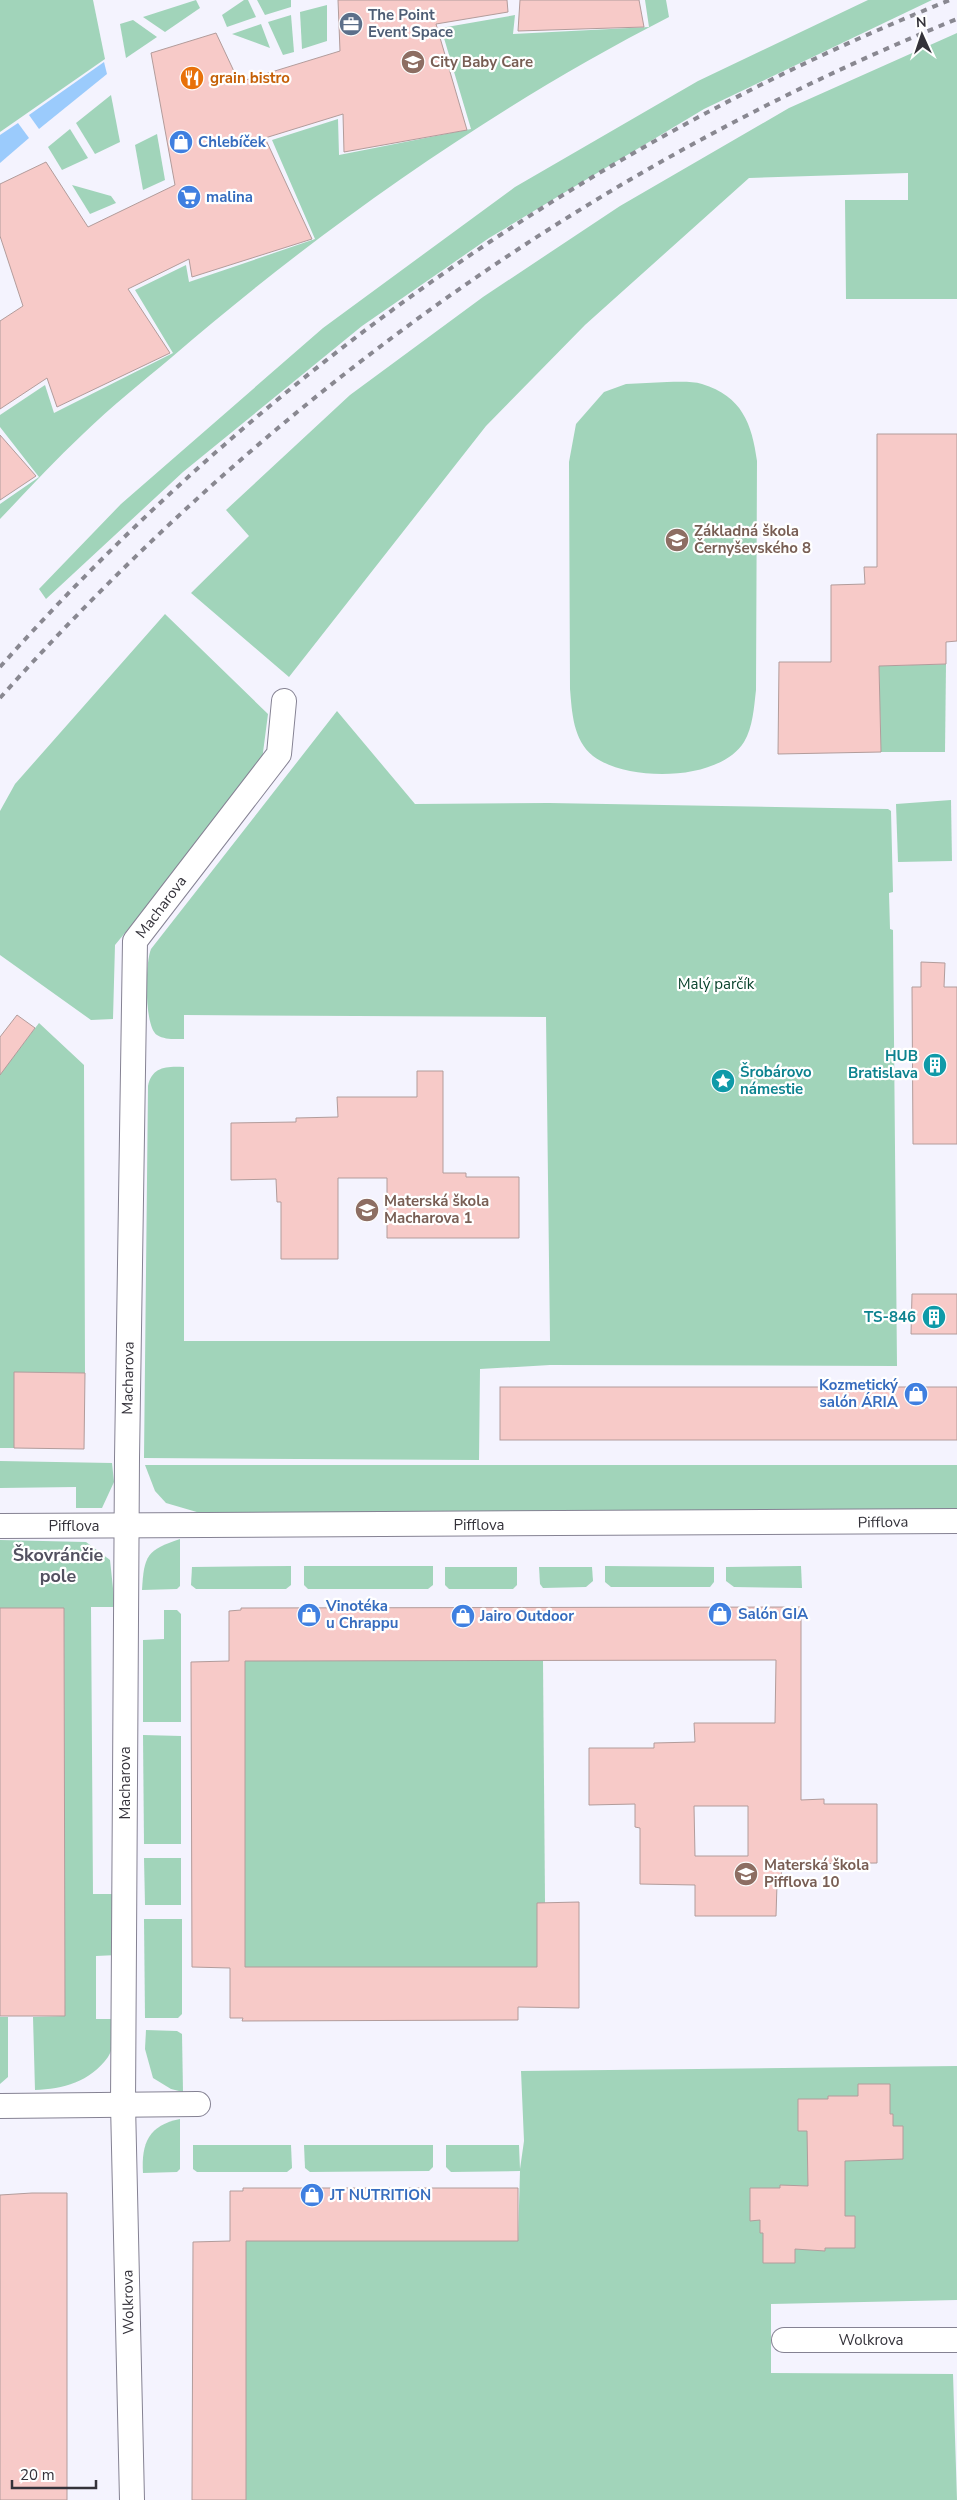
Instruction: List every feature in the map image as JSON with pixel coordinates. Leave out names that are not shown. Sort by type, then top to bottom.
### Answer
[{"type":"street","name":"Macharova","points":[[123,2104],[127,1525],[135,941],[279,754],[284,701]]},
{"type":"street","name":"Pifflova","points":[[0,1526],[957,1521]]},
{"type":"street","name":"Wolkrova","points":[[123,2104],[132,2500]]},
{"type":"street","points":[[0,2106],[198,2104]]},
{"type":"street","name":"Wolkrova","points":[[784,2340],[957,2340]]},
{"type":"green space","points":[[0,0],[93,0],[105,59],[0,132]]},
{"type":"green space","points":[[196,0],[200,8],[165,32],[143,17]]},
{"type":"green space","points":[[244,0],[248,0],[256,17],[227,27],[222,15]]},
{"type":"green space","points":[[257,0],[291,0],[291,7],[265,15]]},
{"type":"green space","points":[[645,0],[666,0],[669,17],[602,53],[473,130],[349,216],[230,309],[116,404],[62,455],[0,519],[0,504],[39,477],[0,427],[0,415],[45,385],[54,413],[173,353],[135,290],[186,265],[189,282],[315,239],[272,140],[338,119],[339,155],[471,129],[441,28],[515,15],[513,34],[649,27]]},
{"type":"green space","points":[[868,0],[932,0],[704,109],[489,238],[362,326],[183,472],[46,599],[39,589],[121,504],[323,328],[515,187],[698,81]]},
{"type":"green space","points":[[327,5],[327,41],[302,49],[300,12]]},
{"type":"green space","points":[[291,15],[294,52],[283,55],[268,22]]},
{"type":"green space","points":[[133,20],[157,37],[126,58],[120,24]]},
{"type":"green space","points":[[261,24],[270,48],[232,34]]},
{"type":"green space","points":[[957,33],[957,299],[846,299],[845,200],[908,200],[908,173],[749,178],[585,325],[486,426],[289,677],[191,593],[249,536],[226,510],[350,395],[483,297],[620,206],[789,108]]},
{"type":"green space","points":[[111,95],[120,142],[95,154],[76,123]]},
{"type":"green space","points":[[70,129],[88,158],[62,170],[48,147]]},
{"type":"green space","points":[[157,134],[165,180],[143,190],[135,145]]},
{"type":"green space","points":[[72,185],[111,196],[116,203],[90,214]]},
{"type":"green space","points":[[698,383],[716,389],[736,404],[743,413],[752,435],[757,461],[756,690],[753,717],[749,730],[744,742],[732,755],[715,765],[694,771],[672,774],[649,774],[608,765],[593,756],[586,749],[577,734],[570,689],[569,462],[576,424],[604,392],[626,384]]},
{"type":"green space","points":[[165,614],[268,714],[261,768],[115,945],[113,1019],[91,1020],[0,955],[0,811],[15,784]]},
{"type":"green space","points":[[946,664],[945,752],[881,752],[879,666]]},
{"type":"green space","name":"Šrobárovo námestie","points":[[337,711],[415,804],[549,803],[888,809],[891,811],[893,892],[889,893],[890,929],[893,930],[897,1366],[550,1365],[480,1369],[479,1460],[144,1458],[148,1086],[156,1071],[161,1069],[184,1067],[184,1341],[550,1341],[546,1017],[184,1015],[184,1039],[163,1038],[153,1030],[147,994],[151,949]]},
{"type":"green space","points":[[951,800],[952,861],[898,862],[896,804]]},
{"type":"green space","points":[[39,1023],[84,1065],[85,1373],[14,1372],[14,1448],[0,1448],[0,1074]]},
{"type":"green space","points":[[0,1461],[112,1463],[114,1482],[102,1508],[76,1508],[76,1487],[0,1488]]},
{"type":"green space","points":[[145,1465],[957,1465],[957,1512],[207,1515],[166,1503],[155,1491]]},
{"type":"green space","points":[[180,1539],[180,1586],[177,1589],[142,1590],[144,1569],[149,1556],[160,1547]]},
{"type":"green space","points":[[0,1540],[86,1542],[110,1560],[115,1607],[91,1607],[93,1894],[116,1894],[117,1955],[96,1956],[96,2019],[117,2019],[114,2039],[108,2057],[93,2073],[66,2086],[35,2090],[33,2017],[65,2016],[64,1608],[0,1608]]},
{"type":"green space","points":[[291,1566],[291,1585],[286,1589],[196,1589],[191,1585],[192,1567]]},
{"type":"green space","points":[[304,1566],[433,1566],[433,1585],[428,1589],[308,1589],[304,1585]]},
{"type":"green space","points":[[605,1566],[714,1567],[714,1582],[710,1587],[611,1587],[605,1582]]},
{"type":"green space","points":[[801,1566],[802,1588],[734,1587],[726,1581],[726,1567]]},
{"type":"green space","points":[[445,1567],[517,1567],[517,1585],[513,1589],[449,1589],[445,1585]]},
{"type":"green space","points":[[539,1567],[592,1567],[593,1581],[586,1587],[543,1588],[540,1584]]},
{"type":"green space","points":[[164,1610],[177,1610],[181,1614],[181,1722],[143,1722],[143,1640],[164,1639]]},
{"type":"green space","points":[[245,1661],[543,1661],[545,1902],[537,1967],[245,1967]]},
{"type":"green space","points":[[143,1735],[181,1736],[181,1844],[144,1844]]},
{"type":"green space","points":[[144,1858],[181,1858],[181,1905],[145,1905]]},
{"type":"green space","points":[[144,1919],[182,1919],[182,2014],[178,2018],[145,2018]]},
{"type":"green space","points":[[0,2017],[8,2017],[8,2077],[0,2084]]},
{"type":"green space","points":[[146,2030],[177,2031],[182,2034],[183,2092],[171,2089],[153,2078],[145,2049]]},
{"type":"green space","points":[[957,2066],[957,2300],[771,2304],[771,2373],[953,2374],[957,2500],[246,2500],[246,2241],[518,2241],[520,2171],[451,2172],[446,2167],[446,2145],[519,2145],[520,2169],[524,2141],[521,2071]]},
{"type":"green space","points":[[180,2119],[180,2169],[177,2172],[143,2173],[144,2153],[149,2137],[161,2126]]},
{"type":"green space","points":[[193,2145],[291,2145],[292,2168],[287,2172],[197,2172],[193,2169]]},
{"type":"green space","points":[[304,2145],[433,2145],[433,2167],[429,2171],[310,2172],[305,2168]]},
{"type":"water","points":[[104,62],[107,74],[39,129],[29,115]]},
{"type":"water","points":[[18,123],[29,138],[0,163],[0,135]]},
{"type":"building","points":[[338,0],[507,0],[508,12],[436,24],[467,130],[344,152],[343,114],[265,138],[312,239],[192,277],[189,259],[128,289],[170,353],[57,407],[47,378],[0,409],[0,321],[23,306],[0,236],[0,184],[46,162],[88,227],[175,185],[151,53],[216,33],[239,82],[340,51]]},
{"type":"building","points":[[520,0],[639,0],[644,27],[518,31]]},
{"type":"building","points":[[877,434],[957,434],[957,641],[946,642],[946,664],[879,666],[881,752],[778,754],[779,662],[831,662],[831,585],[865,584],[864,567],[877,567]]},
{"type":"building","points":[[0,435],[36,476],[0,500]]},
{"type":"building","name":"HUB Bratislava","points":[[921,962],[945,963],[944,987],[957,987],[957,1144],[913,1144],[912,987],[921,987]]},
{"type":"building","points":[[17,1015],[35,1028],[0,1075],[0,1037]]},
{"type":"building","points":[[417,1071],[443,1071],[443,1173],[466,1173],[466,1177],[519,1177],[519,1238],[387,1238],[387,1178],[338,1178],[338,1259],[281,1259],[281,1202],[277,1202],[276,1179],[231,1180],[231,1123],[296,1122],[296,1118],[338,1117],[337,1097],[417,1097]]},
{"type":"building","name":"TS-846","points":[[912,1294],[957,1294],[957,1334],[911,1334]]},
{"type":"building","points":[[14,1372],[85,1373],[84,1449],[14,1448]]},
{"type":"building","points":[[500,1387],[957,1387],[957,1440],[500,1440]]},
{"type":"building","points":[[801,1607],[801,1800],[824,1799],[824,1804],[877,1804],[877,1863],[782,1864],[781,1883],[777,1884],[776,1916],[695,1916],[695,1885],[640,1884],[640,1828],[635,1827],[635,1804],[589,1805],[589,1748],[654,1748],[654,1743],[695,1742],[694,1723],[775,1723],[776,1660],[245,1661],[245,1967],[537,1967],[537,1903],[579,1902],[579,2008],[518,2007],[518,2020],[242,2021],[243,2018],[230,2018],[230,1968],[192,1967],[191,1662],[229,1661],[229,1611],[241,1610],[241,1608]],"holes":[[[694,1806],[748,1806],[748,1856],[695,1856]]]},
{"type":"building","points":[[0,1608],[64,1608],[65,2016],[0,2016]]},
{"type":"building","points":[[858,2084],[890,2084],[890,2114],[893,2114],[893,2126],[903,2126],[903,2159],[845,2161],[845,2216],[855,2216],[855,2248],[825,2248],[825,2251],[795,2249],[795,2263],[763,2263],[763,2233],[760,2233],[760,2220],[750,2221],[750,2188],[780,2188],[780,2185],[808,2186],[807,2131],[798,2131],[798,2099],[858,2096]]},
{"type":"building","points":[[243,2188],[518,2188],[518,2241],[246,2241],[246,2500],[192,2500],[193,2242],[230,2241],[230,2191],[243,2191]]},
{"type":"building","points":[[67,2193],[67,2500],[0,2500],[0,2195]]},
{"type":"railway","points":[[0,667],[101,560],[207,460],[319,366],[436,278],[558,198],[685,124],[816,58],[950,0]]},
{"type":"railway","points":[[0,698],[102,590],[209,488],[322,392],[439,303],[562,221],[689,146],[821,79],[957,19]]},
{"type":"place","name":"The Point Event Space","points":[[351,24]]},
{"type":"place","name":"City Baby Care","points":[[413,62]]},
{"type":"place","name":"grain bistro","points":[[192,78]]},
{"type":"place","name":"Chlebíček","points":[[181,142]]},
{"type":"place","name":"malina","points":[[189,197]]},
{"type":"place","name":"Základná škola Černyševského 8","points":[[677,540]]},
{"type":"place","name":"HUB Bratislava","points":[[935,1065]]},
{"type":"place","name":"Šrobárovo námestie","points":[[723,1081]]},
{"type":"place","name":"Materská škola Macharova 1","points":[[367,1210]]},
{"type":"place","name":"TS-846","points":[[934,1317]]},
{"type":"place","name":"Kozmetický salón ÁRIA","points":[[916,1394]]},
{"type":"place","name":"Salón GIA","points":[[720,1614]]},
{"type":"place","name":"Vinotéka u Chrappu","points":[[309,1615]]},
{"type":"place","name":"Jairo Outdoor","points":[[463,1616]]},
{"type":"place","name":"Materská škola Pifflova 10","points":[[746,1874]]},
{"type":"place","name":"JT NUTRITION","points":[[312,2195]]},
{"type":"district","name":"Škovránčie pole","points":[[58,1565]]},
{"type":"park label","name":"Malý parčík","points":[[716,984]]}]
